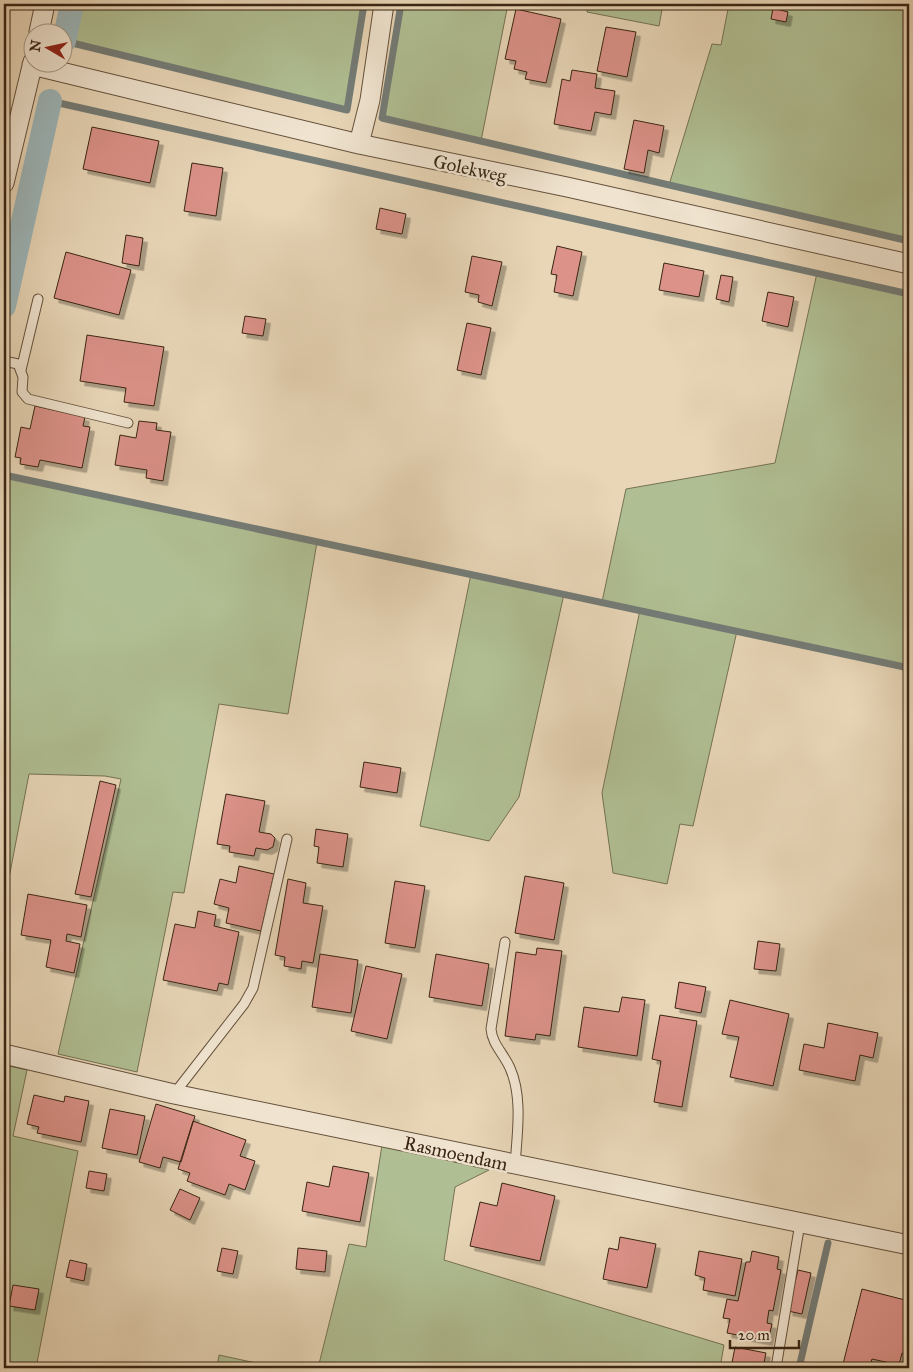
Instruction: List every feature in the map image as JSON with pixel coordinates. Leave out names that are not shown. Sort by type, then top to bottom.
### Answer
[{"type":"street","points":[[41,22],[45,4]]},
{"type":"street","points":[[359,144],[370,100],[384,4]]},
{"type":"street","points":[[4,184],[30,72]]},
{"type":"street","name":"Golekweg","points":[[65,72],[359,144],[567,187],[909,264]]},
{"type":"street","name":"Rasmoendam","points":[[4,1054],[174,1094],[909,1246]]},
{"type":"lane","points":[[38,299],[22,370],[22,392],[28,399],[128,423]]},
{"type":"lane","points":[[4,360],[18,364],[22,370]]},
{"type":"lane","points":[[174,1094],[244,1004],[253,988],[287,839]]},
{"type":"lane","points":[[505,942],[491,1030],[494,1042],[503,1054],[515,1080],[518,1130],[515,1166]]},
{"type":"lane","points":[[776,1368],[800,1224]]},
{"type":"green space","points":[[72,4],[364,4],[347,110],[72,43],[72,22],[68,22]]},
{"type":"green space","points":[[401,4],[508,4],[481,141],[382,118]]},
{"type":"green space","points":[[589,4],[663,4],[659,26],[587,12]]},
{"type":"green space","points":[[729,4],[909,4],[909,241],[669,185],[712,44],[721,45]]},
{"type":"green space","points":[[817,273],[909,294],[909,668],[737,631],[693,826],[680,824],[667,884],[613,873],[602,793],[640,610],[602,602],[626,489],[775,463]]},
{"type":"green space","points":[[4,475],[317,542],[288,714],[219,704],[184,893],[173,892],[137,1072],[58,1054],[121,779],[105,776],[29,774],[9,878],[4,877]]},
{"type":"green space","points":[[471,574],[564,594],[519,797],[489,841],[420,826]]},
{"type":"green space","points":[[4,1065],[27,1070],[13,1136],[78,1151],[36,1368],[4,1368]]},
{"type":"green space","points":[[382,1145],[489,1170],[455,1187],[444,1260],[724,1345],[720,1368],[318,1368],[349,1244],[366,1247]]},
{"type":"green space","points":[[219,1355],[279,1368],[217,1368]]},
{"type":"building","points":[[773,8],[788,12],[786,22],[771,19]]},
{"type":"building","points":[[516,9],[561,19],[546,83],[525,79],[527,72],[514,69],[516,61],[505,59]]},
{"type":"building","points":[[606,27],[636,32],[627,77],[597,71]]},
{"type":"building","points":[[572,70],[597,74],[595,88],[615,91],[611,115],[595,112],[591,131],[554,124],[562,79],[570,81]]},
{"type":"building","points":[[634,120],[664,126],[659,153],[648,150],[644,173],[624,169]]},
{"type":"building","points":[[92,127],[159,141],[150,183],[83,169]]},
{"type":"building","points":[[192,163],[223,168],[216,216],[184,211]]},
{"type":"building","points":[[380,208],[406,214],[402,234],[376,229]]},
{"type":"building","points":[[126,235],[143,238],[139,266],[122,263]]},
{"type":"building","points":[[557,246],[582,252],[573,296],[554,292],[557,275],[551,274]]},
{"type":"building","points":[[66,252],[131,270],[119,315],[54,298]]},
{"type":"building","points":[[472,256],[502,262],[492,306],[478,302],[479,295],[465,292]]},
{"type":"building","points":[[664,263],[704,271],[699,297],[659,290]]},
{"type":"building","points":[[721,275],[733,277],[729,302],[716,299]]},
{"type":"building","points":[[768,292],[794,297],[788,327],[762,321]]},
{"type":"building","points":[[245,316],[266,319],[263,336],[242,333]]},
{"type":"building","points":[[467,323],[491,328],[481,375],[457,370]]},
{"type":"building","points":[[87,335],[164,347],[154,406],[124,402],[126,388],[80,381]]},
{"type":"building","points":[[35,406],[85,417],[83,426],[90,427],[82,468],[40,460],[38,467],[20,464],[21,458],[15,457],[21,427],[30,429]]},
{"type":"building","points":[[139,421],[157,423],[156,430],[171,432],[163,481],[146,478],[147,470],[115,465],[120,435],[136,438]]},
{"type":"building","points":[[364,762],[401,768],[397,793],[360,787]]},
{"type":"building","points":[[100,781],[116,785],[91,897],[75,894]]},
{"type":"building","points":[[226,794],[265,801],[259,832],[271,834],[275,838],[273,847],[267,850],[256,848],[254,856],[229,852],[230,846],[217,844]]},
{"type":"building","points":[[316,829],[348,834],[343,867],[317,863],[319,847],[314,846]]},
{"type":"building","points":[[239,866],[274,874],[261,931],[226,923],[229,908],[214,904],[220,879],[236,883]]},
{"type":"building","points":[[525,876],[564,883],[554,940],[515,933]]},
{"type":"building","points":[[288,879],[306,883],[303,903],[323,906],[313,963],[302,961],[301,969],[284,966],[285,957],[275,955]]},
{"type":"building","points":[[395,881],[425,886],[415,948],[385,943]]},
{"type":"building","points":[[28,894],[87,905],[81,937],[67,934],[66,941],[80,944],[74,973],[46,967],[51,940],[21,935]]},
{"type":"building","points":[[198,911],[216,915],[214,926],[239,932],[228,985],[219,983],[217,991],[163,980],[175,924],[195,928]]},
{"type":"building","points":[[758,941],[780,944],[776,971],[754,969]]},
{"type":"building","points":[[537,948],[562,951],[550,1036],[536,1034],[535,1040],[505,1036],[516,952],[536,955]]},
{"type":"building","points":[[320,954],[358,960],[351,1013],[312,1007]]},
{"type":"building","points":[[436,954],[489,964],[482,1006],[429,997]]},
{"type":"building","points":[[366,966],[402,974],[387,1039],[351,1031]]},
{"type":"building","points":[[679,982],[706,987],[701,1013],[675,1008]]},
{"type":"building","points":[[622,997],[645,1000],[637,1056],[578,1047],[584,1007],[619,1012]]},
{"type":"building","points":[[730,1000],[789,1014],[773,1086],[730,1077],[739,1037],[722,1034]]},
{"type":"building","points":[[660,1015],[697,1021],[682,1107],[654,1102],[661,1061],[652,1059]]},
{"type":"building","points":[[828,1023],[878,1033],[873,1058],[860,1055],[855,1081],[799,1070],[804,1044],[824,1048]]},
{"type":"building","points":[[34,1095],[64,1102],[65,1096],[89,1101],[81,1142],[37,1133],[39,1127],[27,1124]]},
{"type":"building","points":[[156,1104],[195,1116],[181,1162],[163,1157],[160,1168],[139,1162]]},
{"type":"building","points":[[110,1109],[145,1116],[137,1155],[102,1148]]},
{"type":"building","points":[[193,1121],[246,1140],[240,1156],[255,1161],[245,1190],[229,1184],[225,1195],[187,1181],[190,1173],[178,1169]]},
{"type":"building","points":[[333,1166],[369,1173],[360,1222],[302,1211],[307,1182],[329,1187]]},
{"type":"building","points":[[89,1171],[107,1174],[104,1191],[86,1188]]},
{"type":"building","points":[[502,1183],[555,1196],[540,1261],[470,1246],[480,1202],[497,1206]]},
{"type":"building","points":[[180,1189],[200,1198],[190,1220],[170,1210]]},
{"type":"building","points":[[620,1237],[656,1244],[647,1288],[603,1279],[609,1248],[618,1250]]},
{"type":"building","points":[[222,1248],[238,1251],[233,1274],[217,1271]]},
{"type":"building","points":[[298,1248],[327,1251],[325,1272],[296,1269]]},
{"type":"building","points":[[699,1251],[742,1259],[735,1296],[703,1290],[705,1278],[695,1275]]},
{"type":"building","points":[[752,1251],[779,1257],[777,1269],[781,1270],[773,1311],[769,1310],[767,1323],[772,1324],[768,1341],[727,1333],[730,1319],[723,1318],[727,1299],[738,1301],[746,1262],[750,1262]]},
{"type":"building","points":[[70,1260],[87,1264],[84,1281],[66,1277]]},
{"type":"building","points":[[798,1270],[811,1273],[802,1314],[788,1311]]},
{"type":"building","points":[[13,1285],[39,1289],[35,1310],[9,1306]]},
{"type":"building","points":[[862,1289],[909,1301],[909,1354],[902,1353],[899,1365],[872,1359],[869,1368],[842,1368]]},
{"type":"building","points":[[735,1347],[766,1353],[763,1368],[731,1368]]},
{"type":"waterway","points":[[68,22],[72,4]]},
{"type":"waterway","points":[[72,43],[347,110],[364,4]]},
{"type":"waterway","points":[[401,4],[382,118],[909,241]]},
{"type":"waterway","points":[[50,101],[909,294]]},
{"type":"waterway","points":[[4,306],[50,101]]},
{"type":"waterway","points":[[4,475],[909,668]]},
{"type":"waterway","points":[[799,1368],[828,1243]]}]
